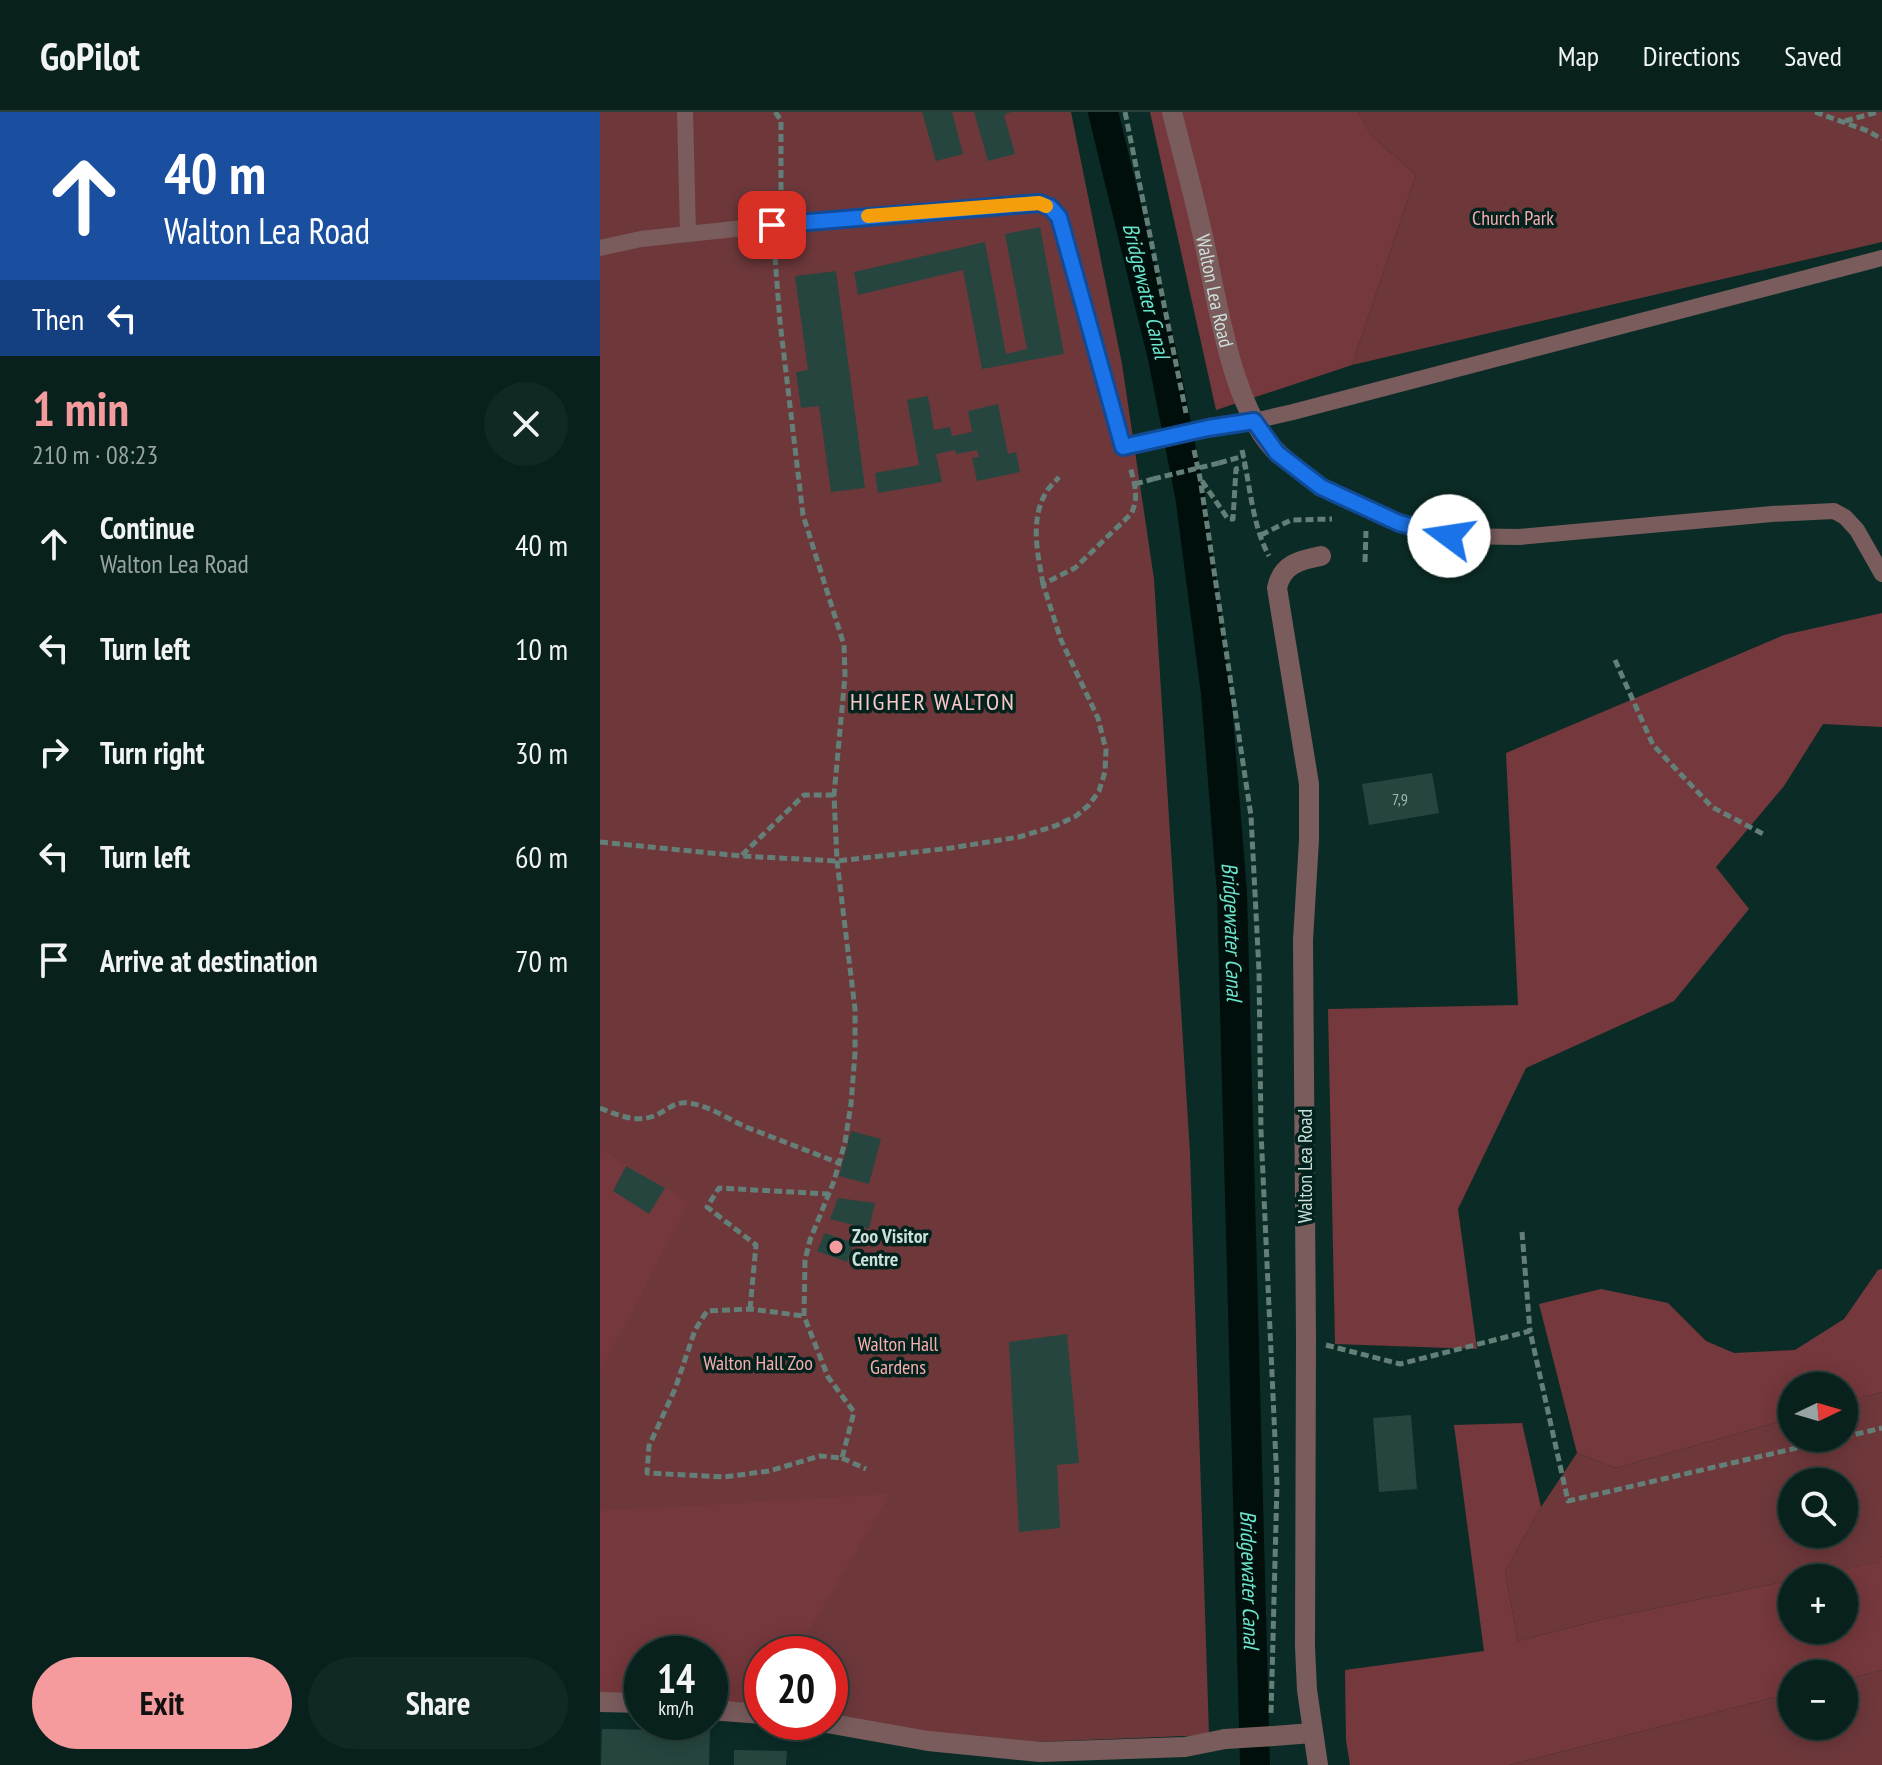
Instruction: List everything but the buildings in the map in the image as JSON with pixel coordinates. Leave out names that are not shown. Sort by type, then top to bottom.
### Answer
[{"type":"street","name":"Walton Lea Road","points":[[1172,112],[1245,422],[1285,459]]},
{"type":"street","points":[[1283,571],[1300,560],[1321,556]]},
{"type":"street","name":"Walton Lea Road","points":[[1283,571],[1277,588],[1277,600],[1309,784],[1303,940],[1305,1647],[1307,1690],[1318,1765]]},
{"type":"street","points":[[600,1702],[624,1703]]},
{"type":"street","points":[[848,1727],[928,1741],[1040,1752],[1185,1747],[1273,1729],[1312,1733]]},
{"type":"lane","points":[[685,112],[688,234]]},
{"type":"lane","points":[[600,248],[641,239],[776,224],[983,206],[1039,203],[1050,207],[1059,217],[1123,447],[1245,422],[1882,258]]},
{"type":"lane","points":[[1285,459],[1321,487],[1345,500],[1399,523],[1449,536],[1519,537],[1834,511],[1857,530],[1882,574]]},
{"type":"path","points":[[775,112],[781,120],[776,224],[780,322],[803,515],[844,645],[845,676],[834,795],[837,861],[855,1009],[855,1053],[845,1142],[805,1260],[804,1316],[828,1377],[854,1412],[842,1458]]},
{"type":"path","points":[[1125,112],[1188,426]]},
{"type":"path","points":[[1815,112],[1882,139]]},
{"type":"path","points":[[1842,122],[1878,112]]},
{"type":"path","points":[[1245,422],[1244,456],[1261,535],[1268,554],[1283,571]]},
{"type":"path","points":[[1191,439],[1200,478],[1251,816],[1277,1484],[1273,1729]]},
{"type":"path","points":[[1043,584],[1075,568],[1131,514],[1136,503],[1135,484],[1123,447]]},
{"type":"path","points":[[1135,484],[1244,456]]},
{"type":"path","points":[[1200,478],[1228,519],[1233,519],[1236,469],[1246,466]]},
{"type":"path","points":[[600,842],[741,856],[837,861],[1019,837],[1076,816],[1099,791],[1105,772],[1106,750],[1098,718],[1061,640],[1043,584],[1036,542],[1037,521],[1047,491],[1059,477]]},
{"type":"path","points":[[1261,535],[1291,520],[1337,518]]},
{"type":"path","points":[[1615,660],[1653,745],[1712,807],[1765,835]]},
{"type":"path","points":[[741,856],[804,795],[834,795]]},
{"type":"path","points":[[600,1108],[639,1119],[654,1116],[675,1104],[698,1105],[839,1163]]},
{"type":"path","points":[[750,1309],[756,1245],[707,1207],[719,1188],[829,1194]]},
{"type":"path","points":[[1522,1232],[1530,1331],[1568,1501],[1781,1452]]},
{"type":"path","points":[[804,1316],[750,1309],[707,1311],[695,1330],[675,1389],[649,1446],[647,1473],[724,1477],[769,1471],[820,1456],[842,1458],[866,1469]]},
{"type":"path","points":[[1306,1339],[1400,1364],[1530,1331]]},
{"type":"path","points":[[1858,1434],[1882,1428]]},
{"type":"green space","name":"Walton Hall Gardens","points":[[600,112],[1071,112],[1122,364],[1154,579],[1190,1153],[1209,1735],[919,1744],[848,1734],[848,1636],[744,1636],[744,1654],[728,1654],[728,1636],[624,1636],[624,1676],[600,1706]]},
{"type":"green space","name":"Church Park","points":[[1358,112],[1882,112],[1882,242],[1352,365],[1416,175],[1371,135]]},
{"type":"green space","points":[[1882,1392],[1880,1562],[1858,1567],[1858,1564],[1778,1564],[1778,1583],[1604,1619],[1518,1641],[1505,1572],[1541,1507],[1577,1453],[1616,1468],[1778,1422],[1778,1452],[1858,1452],[1858,1399]]},
{"type":"green space","points":[[1882,1670],[1882,1765],[1509,1765],[1778,1697],[1778,1740],[1858,1740],[1858,1676]]},
{"type":"shaded area","points":[[1150,112],[1358,112],[1371,135],[1416,175],[1352,365],[1216,410]]},
{"type":"shaded area","points":[[1882,613],[1882,727],[1823,724],[1784,786],[1716,867],[1749,909],[1674,1001],[1526,1068],[1458,1209],[1477,1349],[1335,1344],[1328,1009],[1518,1005],[1506,753],[1784,635]]},
{"type":"shaded area","points":[[600,1149],[689,1202],[600,1372]]},
{"type":"shaded area","points":[[1882,1269],[1882,1392],[1858,1399],[1858,1372],[1778,1372],[1778,1422],[1616,1468],[1577,1453],[1539,1304],[1601,1289],[1668,1303],[1706,1341],[1734,1353],[1795,1350],[1844,1319],[1878,1270]]},
{"type":"shaded area","points":[[1522,1423],[1541,1507],[1505,1572],[1518,1641],[1604,1619],[1778,1583],[1778,1644],[1858,1644],[1858,1566],[1879,1562],[1882,1556],[1882,1670],[1858,1676],[1858,1660],[1778,1660],[1778,1697],[1509,1765],[1350,1765],[1346,1740],[1345,1670],[1484,1651],[1454,1425]]},
{"type":"shaded area","points":[[890,1494],[806,1636],[744,1636],[744,1710],[728,1712],[728,1636],[624,1636],[624,1707],[600,1706],[600,1511]]},
{"type":"waterway","name":"Bridgewater Canal","points":[[1103,112],[1163,358],[1190,495],[1216,693],[1232,894],[1255,1765]]},
{"type":"slow traffic","points":[[868,216],[983,206],[1039,203],[1046,206]]},
{"type":"place","name":"Zoo Visitor Centre","points":[[836,1247]]},
{"type":"district","name":"HIGHER WALTON","points":[[933,702]]},
{"type":"route","points":[[772,225],[983,206],[1039,203],[1050,207],[1059,217],[1123,447],[1254,421],[1277,453],[1321,487],[1399,523],[1449,536]]},
{"type":"park label","name":"Walton Hall Zoo","points":[[758,1363]]}]
